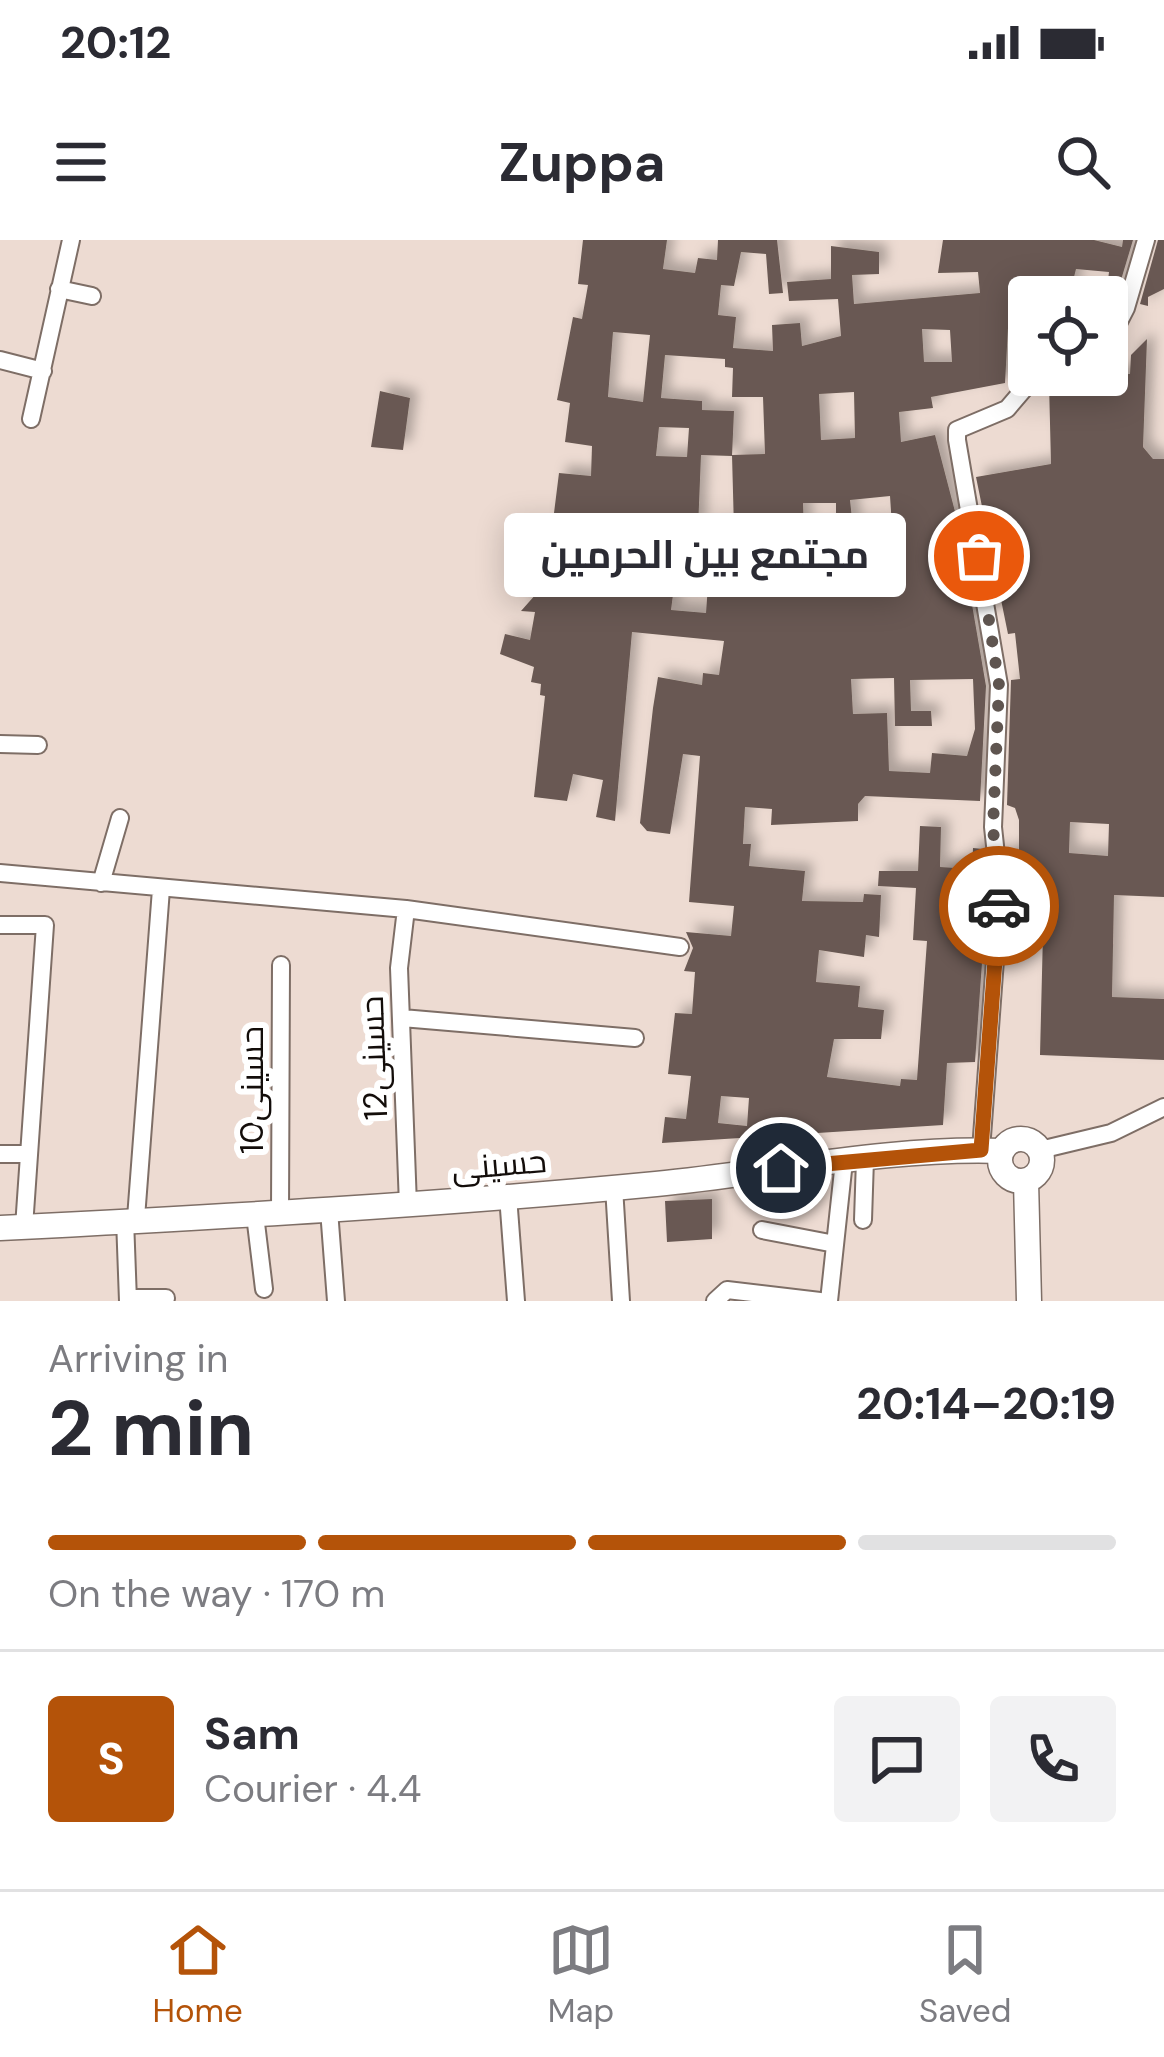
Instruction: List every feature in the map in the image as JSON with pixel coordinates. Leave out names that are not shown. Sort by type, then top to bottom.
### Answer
[{"type":"street","points":[[31,419],[70,240]]},
{"type":"street","points":[[1128,301],[1146,240]]},
{"type":"street","points":[[58,289],[92,296]]},
{"type":"street","points":[[0,360],[43,371]]},
{"type":"street","points":[[1018,396],[1007,409],[957,430],[997,662],[993,827],[1000,892],[992,1150],[1003,1171],[1026,1180]]},
{"type":"street","points":[[0,744],[38,745]]},
{"type":"street","points":[[101,883],[121,818]]},
{"type":"street","points":[[0,873],[406,910],[680,946]]},
{"type":"street","points":[[161,889],[128,1299],[166,1298]]},
{"type":"street","name":"حسینی12","points":[[406,910],[399,968],[408,1205]]},
{"type":"street","points":[[0,925],[45,925],[28,1154],[12,1228]]},
{"type":"street","name":"حسینی10","points":[[264,1289],[281,965]]},
{"type":"street","points":[[402,1018],[635,1038]]},
{"type":"street","points":[[992,1150],[1021,1138],[1040,1150],[1111,1133],[1164,1107]]},
{"type":"street","name":"حسینی","points":[[12,1228],[408,1205],[992,1150]]},
{"type":"street","points":[[1029,1301],[1026,1180],[1042,1165],[1040,1150]]},
{"type":"street","points":[[0,1154],[28,1154]]},
{"type":"street","points":[[854,1160],[863,1220]]},
{"type":"street","points":[[716,1301],[727,1290],[825,1301],[854,1160]]},
{"type":"street","points":[[614,1187],[621,1301]]},
{"type":"street","points":[[508,1196],[516,1301]]},
{"type":"street","points":[[329,1210],[336,1301]]},
{"type":"street","points":[[762,1230],[835,1244]]},
{"type":"building","points":[[583,240],[667,240],[663,269],[695,273],[698,258],[717,260],[718,240],[777,240],[783,293],[769,294],[766,254],[741,252],[734,286],[721,285],[718,315],[736,317],[733,348],[773,351],[772,325],[800,323],[802,346],[841,336],[838,299],[789,301],[787,282],[831,279],[831,246],[879,252],[879,274],[852,275],[854,304],[980,293],[978,272],[938,273],[943,240],[1094,240],[1122,247],[1123,240],[1133,240],[1122,276],[1076,269],[1074,276],[1008,276],[1005,383],[931,397],[933,408],[899,412],[901,442],[935,435],[958,523],[986,686],[980,801],[865,796],[858,804],[858,821],[771,825],[772,809],[745,807],[743,844],[751,844],[749,866],[805,871],[802,901],[863,902],[864,894],[881,895],[879,937],[866,935],[864,957],[819,950],[816,982],[860,986],[858,1007],[884,1010],[881,1039],[834,1039],[827,1077],[900,1086],[901,1079],[917,1080],[927,941],[913,940],[916,888],[878,886],[879,871],[918,871],[920,826],[941,827],[940,867],[972,869],[973,848],[983,849],[987,892],[975,1062],[947,1063],[943,1125],[662,1143],[665,1117],[686,1119],[691,1076],[668,1074],[675,1013],[692,1014],[695,972],[684,971],[693,948],[686,932],[731,936],[734,906],[689,902],[700,756],[683,754],[670,834],[647,831],[640,823],[653,708],[658,677],[702,685],[703,673],[719,675],[724,641],[632,632],[615,821],[596,817],[603,780],[573,774],[567,801],[534,797],[545,696],[540,695],[541,684],[531,682],[534,667],[500,654],[505,634],[530,640],[535,612],[521,611],[552,576],[560,525],[553,521],[559,473],[591,476],[592,446],[565,442],[570,403],[557,400],[573,317],[582,319],[588,285],[578,284]],"holes":[[[922,329],[950,330],[952,362],[924,362]],[[613,332],[650,335],[643,402],[608,397]],[[665,355],[725,359],[725,367],[733,368],[732,397],[763,397],[765,454],[732,455],[734,411],[702,410],[702,401],[661,398]],[[854,392],[855,438],[821,440],[819,394]],[[659,427],[689,428],[687,457],[656,456]],[[701,455],[732,456],[734,529],[712,529],[706,613],[671,610],[682,528],[698,529]],[[890,496],[892,526],[853,528],[850,500]],[[803,503],[836,503],[836,533],[804,533]],[[790,547],[823,547],[822,584],[788,583]],[[894,678],[895,726],[932,726],[931,711],[911,711],[910,680],[973,679],[975,729],[967,756],[932,753],[930,773],[889,771],[887,713],[853,714],[851,679]],[[721,1096],[749,1098],[747,1126],[718,1123]]]},
{"type":"building","points":[[1158,240],[1164,240],[1164,289],[1148,297],[1148,306],[1140,304]]},
{"type":"building","points":[[1147,339],[1143,447],[1153,459],[1164,459],[1164,897],[1114,895],[1112,997],[1164,999],[1164,1060],[1040,1055],[1044,892],[1013,892],[1008,851],[1019,852],[1019,820],[1015,808],[1007,805],[1011,680],[1020,679],[1015,633],[1008,634],[976,477],[1051,464],[1049,396],[1128,396],[1131,355]],"holes":[[[1070,822],[1109,824],[1108,856],[1069,853]]]},
{"type":"building","points":[[380,391],[410,398],[403,450],[371,447]]},
{"type":"building","points":[[712,1199],[712,1239],[667,1242],[665,1201]]},
{"type":"way so far","points":[[979,556],[999,685],[993,827],[999,906]]},
{"type":"place","name":"مجتمع بین الحرمین","points":[[979,556]]},
{"type":"route","points":[[781,1168],[981,1150],[999,906]]}]
